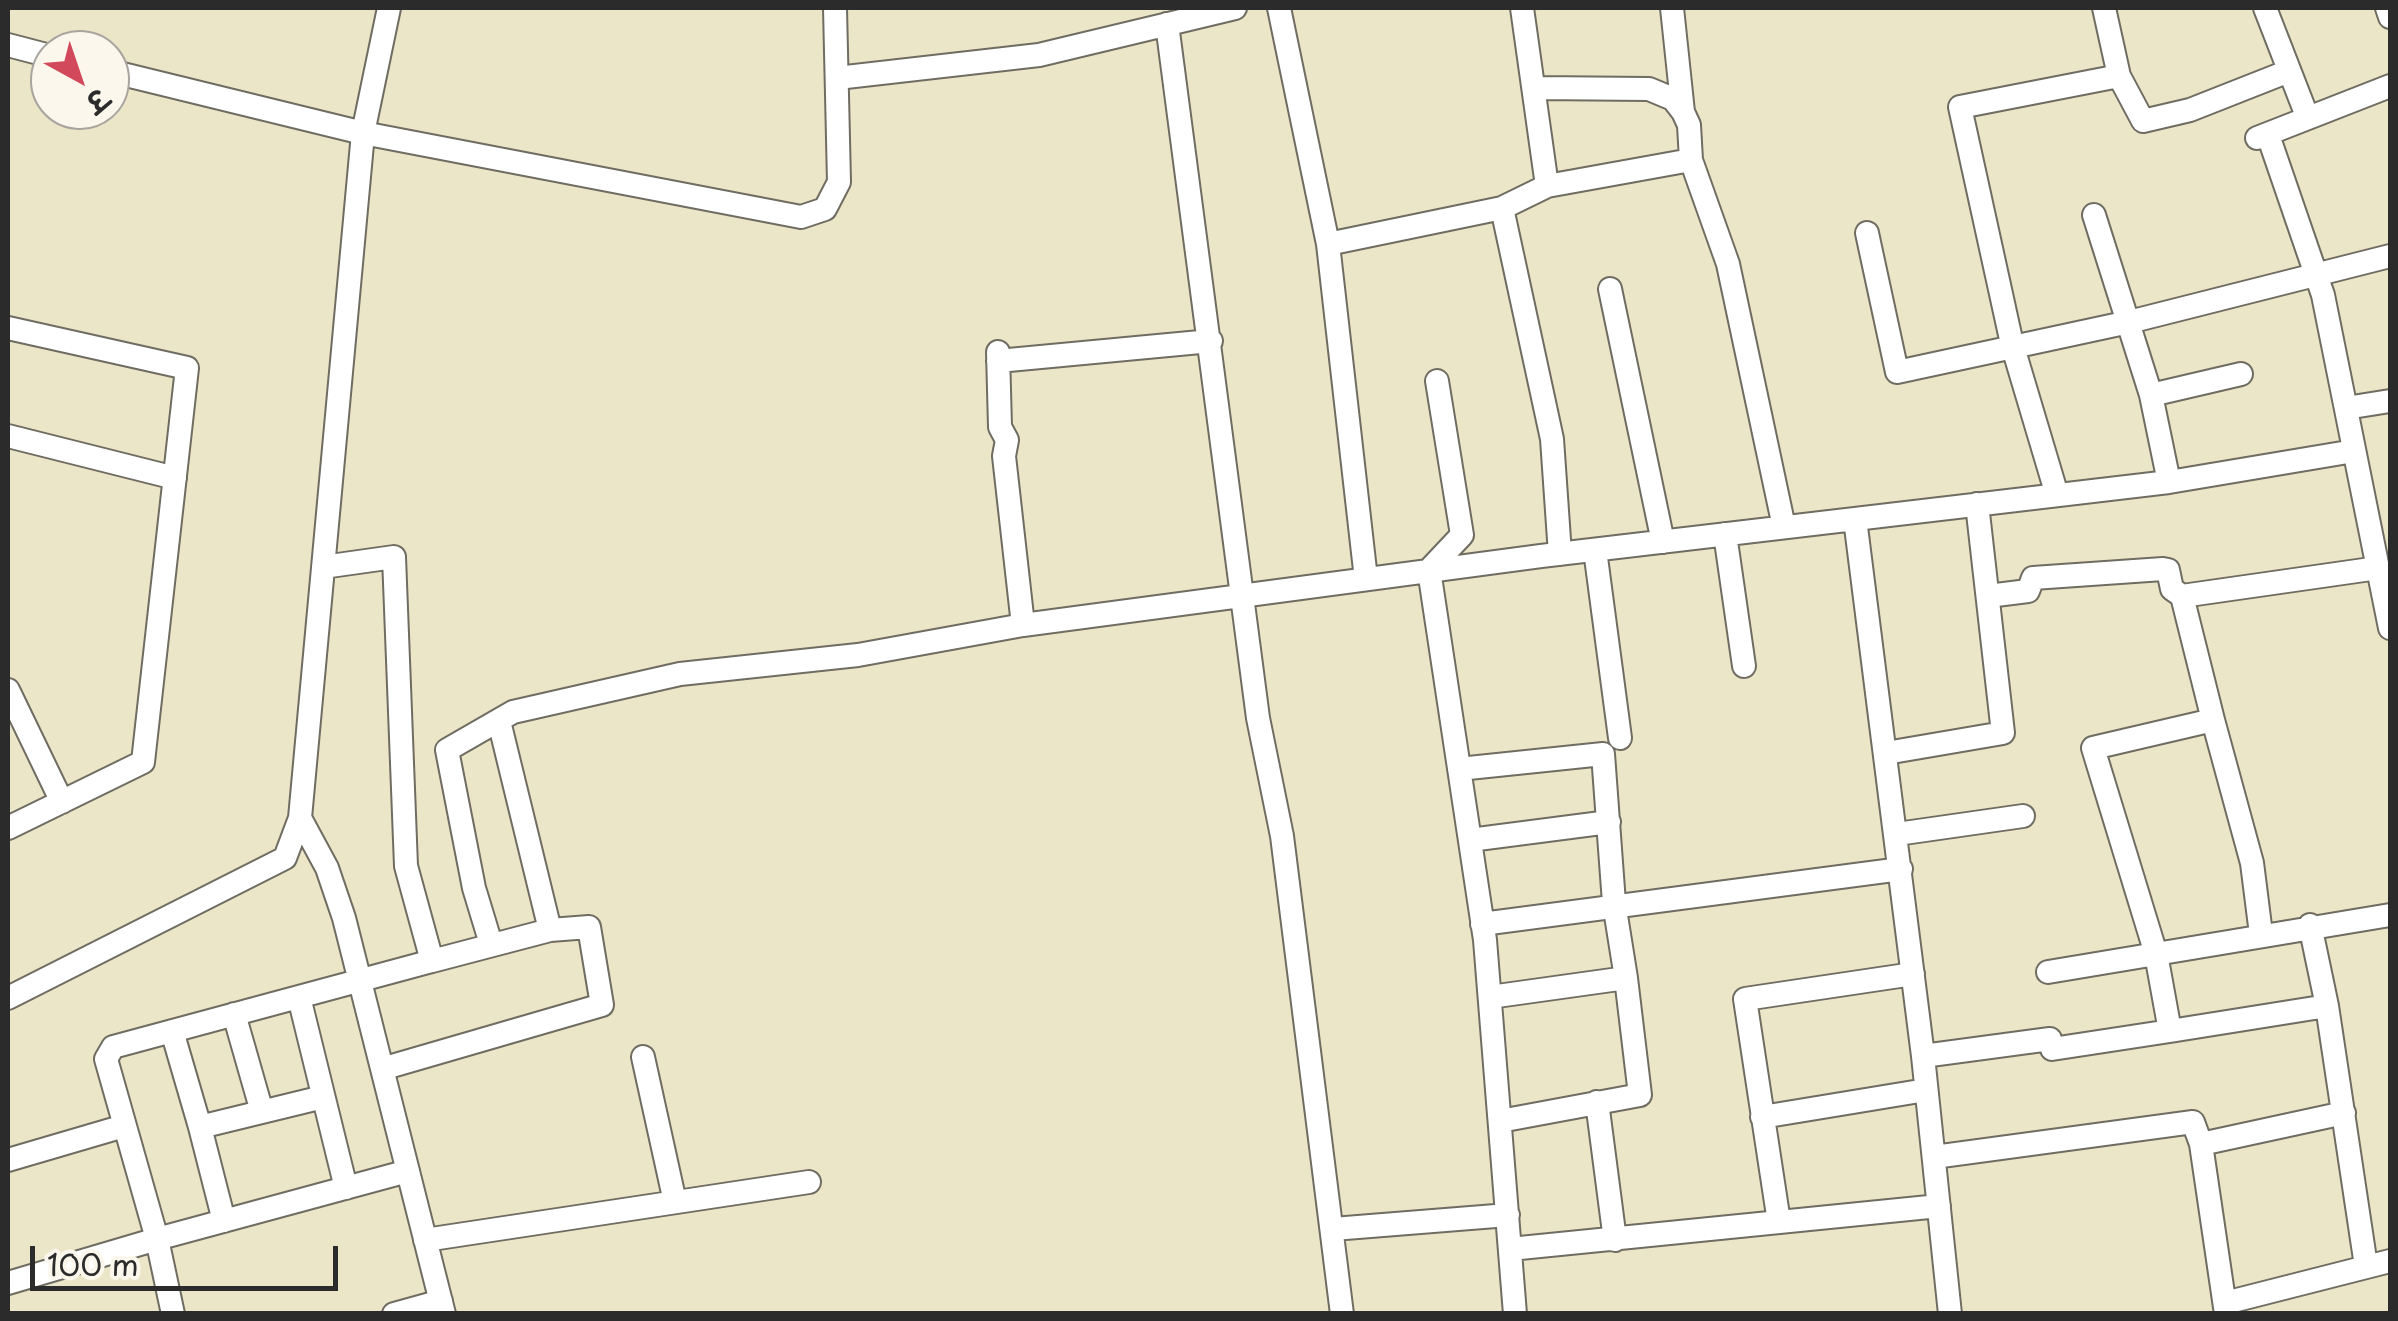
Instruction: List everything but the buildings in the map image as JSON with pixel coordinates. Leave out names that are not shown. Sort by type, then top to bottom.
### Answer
[{"type":"street","points":[[8,998],[285,858],[300,818],[362,134],[388,8]]},
{"type":"street","points":[[130,76],[362,134],[802,216],[826,209],[838,182],[835,8]]},
{"type":"street","points":[[837,78],[1039,55],[1235,8]]},
{"type":"street","points":[[1278,8],[1328,244],[1366,579]]},
{"type":"street","points":[[1522,8],[1547,186]]},
{"type":"street","points":[[1672,8],[1682,112]]},
{"type":"street","points":[[2104,8],[2118,76],[2142,121],[2190,110],[2289,71]]},
{"type":"street","points":[[2264,8],[2307,116]]},
{"type":"street","points":[[2387,8],[2390,17]]},
{"type":"street","points":[[1167,24],[1258,718],[1285,856],[1342,1314]]},
{"type":"street","points":[[2057,495],[2012,344],[1960,107],[2118,76]]},
{"type":"street","points":[[2390,86],[2261,137],[2315,275],[2390,628]]},
{"type":"street","points":[[1536,88],[1649,89],[1673,98],[1690,126],[1691,160],[1728,264],[1784,527]]},
{"type":"street","points":[[1328,244],[1502,208],[1547,186],[1691,160]]},
{"type":"street","points":[[1502,208],[1552,439],[1560,554]]},
{"type":"street","points":[[2094,215],[2151,395],[2169,482]]},
{"type":"street","points":[[1868,233],[1897,372],[2012,344],[2129,322],[2390,256]]},
{"type":"street","points":[[1610,289],[1664,542]]},
{"type":"street","points":[[8,328],[187,368],[144,762],[8,828]]},
{"type":"street","points":[[1023,625],[998,356],[1211,341]]},
{"type":"street","points":[[2151,395],[2241,374]]},
{"type":"street","points":[[1430,570],[1462,535],[1437,381]]},
{"type":"street","points":[[2346,408],[2390,401]]},
{"type":"street","points":[[8,436],[175,478]]},
{"type":"street","points":[[491,944],[474,888],[446,750],[513,712],[680,674],[858,655],[1023,625],[1430,570],[2169,482],[2354,451]]},
{"type":"street","points":[[1886,754],[2003,734],[1978,504]]},
{"type":"street","points":[[1855,519],[1902,869],[1950,1314]]},
{"type":"street","points":[[1725,534],[1744,666]]},
{"type":"street","points":[[1595,550],[1620,738]]},
{"type":"street","points":[[323,567],[394,558],[406,866],[432,961]]},
{"type":"street","points":[[2182,596],[2378,568]]},
{"type":"street","points":[[1988,596],[2028,591],[2033,578],[2163,569],[2170,574],[2172,589],[2182,596],[2252,863],[2261,934]]},
{"type":"street","points":[[1430,570],[1482,924],[1516,1314]]},
{"type":"street","points":[[8,690],[62,802]]},
{"type":"street","points":[[2170,1031],[2156,954],[2094,748],[2213,720]]},
{"type":"street","points":[[499,721],[550,930]]},
{"type":"street","points":[[1459,768],[1604,754],[1614,903],[1640,1094],[1500,1121]]},
{"type":"street","points":[[1897,834],[2024,816]]},
{"type":"street","points":[[300,818],[328,868],[361,978],[443,1307],[394,1314]]},
{"type":"street","points":[[1470,840],[1608,822]]},
{"type":"street","points":[[1482,924],[1614,903],[1902,869]]},
{"type":"street","points":[[2048,972],[2310,924],[2390,914]]},
{"type":"street","points":[[2310,924],[2327,1006],[2366,1266]]},
{"type":"street","points":[[174,1314],[106,1059],[114,1047],[491,944],[550,930],[589,927],[602,1005],[384,1068]]},
{"type":"street","points":[[1779,1222],[1745,999],[1913,974]]},
{"type":"street","points":[[1490,997],[1626,978]]},
{"type":"street","points":[[299,996],[346,1188]]},
{"type":"street","points":[[1922,1056],[2050,1039],[2052,1049],[2327,1006]]},
{"type":"street","points":[[234,1014],[262,1112]]},
{"type":"street","points":[[172,1031],[224,1220]]},
{"type":"street","points":[[643,1057],[675,1202]]},
{"type":"street","points":[[1762,1117],[1926,1090]]},
{"type":"street","points":[[200,1127],[324,1098]]},
{"type":"street","points":[[1597,1102],[1615,1240]]},
{"type":"street","points":[[2201,1144],[2344,1114]]},
{"type":"street","points":[[1934,1157],[2193,1122],[2201,1144],[2226,1308],[2390,1260]]},
{"type":"street","points":[[8,1160],[124,1126]]},
{"type":"street","points":[[8,1283],[408,1170]]},
{"type":"street","points":[[426,1240],[809,1182]]},
{"type":"street","points":[[1510,1249],[1938,1206]]},
{"type":"street","points":[[1333,1229],[1508,1216]]}]
